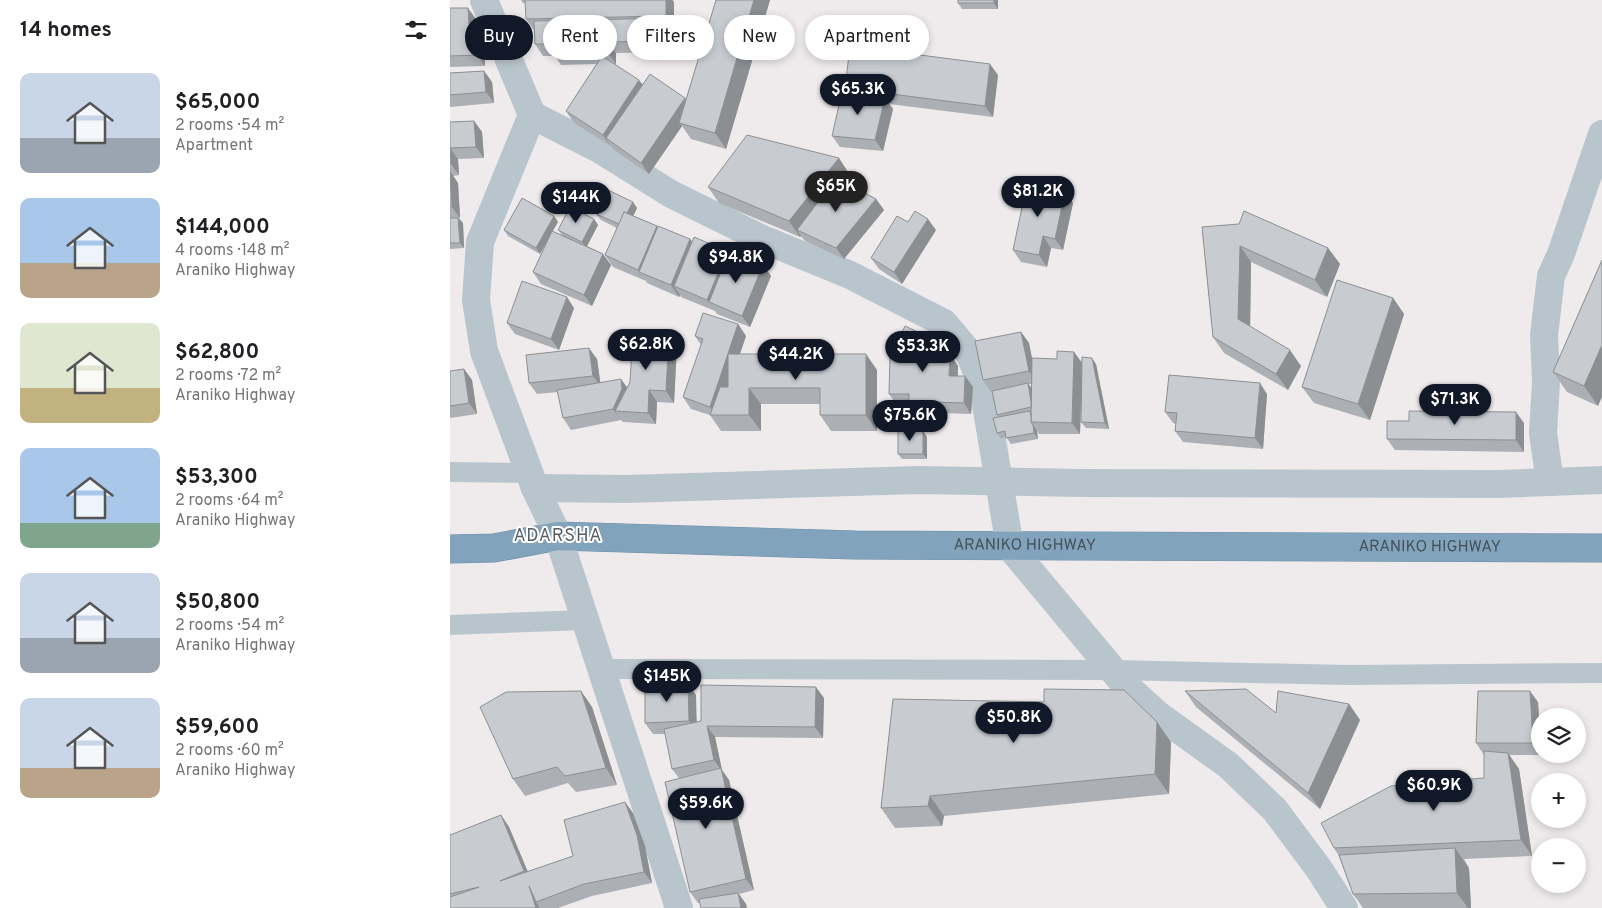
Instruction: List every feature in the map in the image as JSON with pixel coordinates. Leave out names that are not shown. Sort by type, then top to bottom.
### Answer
[{"type":"highway","name":"ARANIKO HIGHWAY","points":[[450,549],[494,548],[558,536],[855,546],[1602,548]]},
{"type":"street","points":[[484,0],[532,115],[600,149],[671,194],[760,238],[850,275],[944,323],[969,353],[983,387],[1010,547],[1126,686],[1157,714],[1228,765],[1275,810],[1319,869],[1344,908]]},
{"type":"street","points":[[532,115],[480,242],[476,300],[484,352],[532,480],[558,536],[679,908]]},
{"type":"street","points":[[1550,482],[1543,433],[1546,382],[1544,335],[1552,276],[1602,134]]},
{"type":"street","points":[[532,480],[626,489],[918,480],[1498,484],[1602,480]]},
{"type":"lane","points":[[450,472],[532,480]]},
{"type":"lane","points":[[450,625],[585,620]]},
{"type":"lane","points":[[602,669],[1113,670],[1348,675],[1602,673]]},
{"type":"building","points":[[525,0],[666,0],[666,15],[627,15],[627,17],[617,17],[617,15],[543,15],[543,19],[533,19],[533,15],[526,15]]},
{"type":"building","points":[[716,0],[754,0],[750,15],[724,15],[724,60],[736,60],[715,133],[679,123],[698,60],[714,60],[714,15],[711,15]]},
{"type":"building","points":[[958,0],[994,0],[994,3],[958,3]]},
{"type":"building","points":[[450,8],[468,8],[468,15],[465,15],[465,55],[450,56]]},
{"type":"building","points":[[617,19],[627,19],[627,42],[617,42]]},
{"type":"building","points":[[534,21],[543,21],[543,44],[535,44]]},
{"type":"building","points":[[929,56],[990,64],[985,106],[845,88],[848,60],[929,60]]},
{"type":"building","points":[[599,60],[608,60],[639,80],[603,135],[566,111]]},
{"type":"building","points":[[484,71],[486,92],[450,95],[450,73]]},
{"type":"building","points":[[650,74],[685,98],[641,163],[606,138]]},
{"type":"building","points":[[842,92],[885,98],[875,140],[832,136]]},
{"type":"building","points":[[474,121],[476,147],[450,148],[450,122]]},
{"type":"building","points":[[747,135],[839,158],[789,221],[708,187]]},
{"type":"building","points":[[450,171],[452,207],[450,207]]},
{"type":"building","points":[[836,178],[876,199],[836,248],[797,230]]},
{"type":"building","points":[[1027,184],[1065,192],[1055,239],[1043,236],[1039,255],[1013,250]]},
{"type":"building","points":[[608,190],[633,202],[627,213],[624,212],[619,224],[596,214]]},
{"type":"building","points":[[522,198],[554,216],[536,248],[504,230]]},
{"type":"building","points":[[570,207],[594,219],[582,242],[558,230]]},
{"type":"building","points":[[915,211],[928,219],[894,272],[871,258],[897,216],[908,222]]},
{"type":"building","points":[[1244,211],[1328,248],[1315,280],[1240,246],[1238,319],[1290,350],[1276,374],[1213,337],[1202,227],[1239,224]]},
{"type":"building","points":[[624,212],[657,226],[638,270],[605,255]]},
{"type":"building","points":[[450,218],[458,218],[460,243],[450,243]]},
{"type":"building","points":[[658,226],[690,239],[671,285],[639,272]]},
{"type":"building","points":[[552,231],[603,254],[584,295],[533,272]]},
{"type":"building","points":[[694,237],[727,251],[707,300],[674,286]]},
{"type":"building","points":[[729,252],[763,265],[742,316],[709,302]]},
{"type":"building","points":[[1602,260],[1602,345],[1584,386],[1553,372]]},
{"type":"building","points":[[1337,280],[1393,298],[1358,404],[1302,387]]},
{"type":"building","points":[[522,281],[567,297],[551,339],[507,323]]},
{"type":"building","points":[[703,313],[738,324],[710,407],[683,397],[703,339],[695,336]]},
{"type":"building","points":[[905,326],[922,334],[940,335],[940,354],[950,354],[949,376],[965,376],[964,403],[932,402],[932,417],[909,416],[909,394],[889,394],[890,357]]},
{"type":"building","points":[[633,332],[669,334],[666,391],[649,390],[648,413],[615,411],[630,382]]},
{"type":"building","points":[[1021,332],[1029,371],[983,380],[975,341]]},
{"type":"building","points":[[589,348],[593,376],[529,383],[526,355]]},
{"type":"building","points":[[1057,351],[1074,352],[1072,423],[1031,422],[1032,358],[1057,359]]},
{"type":"building","points":[[728,354],[866,354],[866,415],[820,415],[820,388],[749,388],[749,415],[710,415],[720,387],[728,387]]},
{"type":"building","points":[[1082,357],[1092,358],[1105,423],[1081,422]]},
{"type":"building","points":[[464,369],[469,403],[450,406],[450,371]]},
{"type":"building","points":[[1169,375],[1260,383],[1255,438],[1175,431],[1177,413],[1165,412]]},
{"type":"building","points":[[621,379],[622,389],[613,409],[563,418],[557,390]]},
{"type":"building","points":[[1028,383],[1031,407],[997,415],[992,391]]},
{"type":"building","points":[[1030,411],[1034,433],[1006,438],[1005,431],[997,433],[993,418]]},
{"type":"building","points":[[1409,411],[1516,412],[1516,440],[1387,439],[1387,421],[1409,421]]},
{"type":"building","points":[[898,430],[923,431],[923,454],[898,454]]},
{"type":"building","points":[[688,684],[689,721],[645,723],[645,685]]},
{"type":"building","points":[[701,685],[816,687],[815,727],[707,726],[714,760],[672,769],[664,729],[701,721]]},
{"type":"building","points":[[1044,689],[1124,690],[1157,722],[1155,774],[930,796],[928,806],[881,808],[893,699],[1044,702]]},
{"type":"building","points":[[1246,689],[1276,713],[1278,691],[1349,704],[1308,793],[1185,691]]},
{"type":"building","points":[[581,691],[606,768],[565,776],[557,767],[513,779],[480,707],[506,692]]},
{"type":"building","points":[[1478,691],[1530,691],[1531,743],[1476,743]]},
{"type":"building","points":[[1484,751],[1508,753],[1521,840],[1334,848],[1321,823],[1391,786],[1484,778]]},
{"type":"building","points":[[721,768],[746,879],[690,892],[665,782]]},
{"type":"building","points":[[625,802],[637,835],[644,872],[584,884],[536,902],[529,886],[536,908],[450,908],[450,897],[479,887],[450,894],[450,835],[501,815],[524,871],[500,881],[573,856],[564,820]]},
{"type":"building","points":[[1455,848],[1457,893],[1353,894],[1339,855]]},
{"type":"building","points":[[738,893],[741,908],[701,908],[699,899]]},
{"type":"district","name":"ADARSHA","points":[[558,536]]}]
